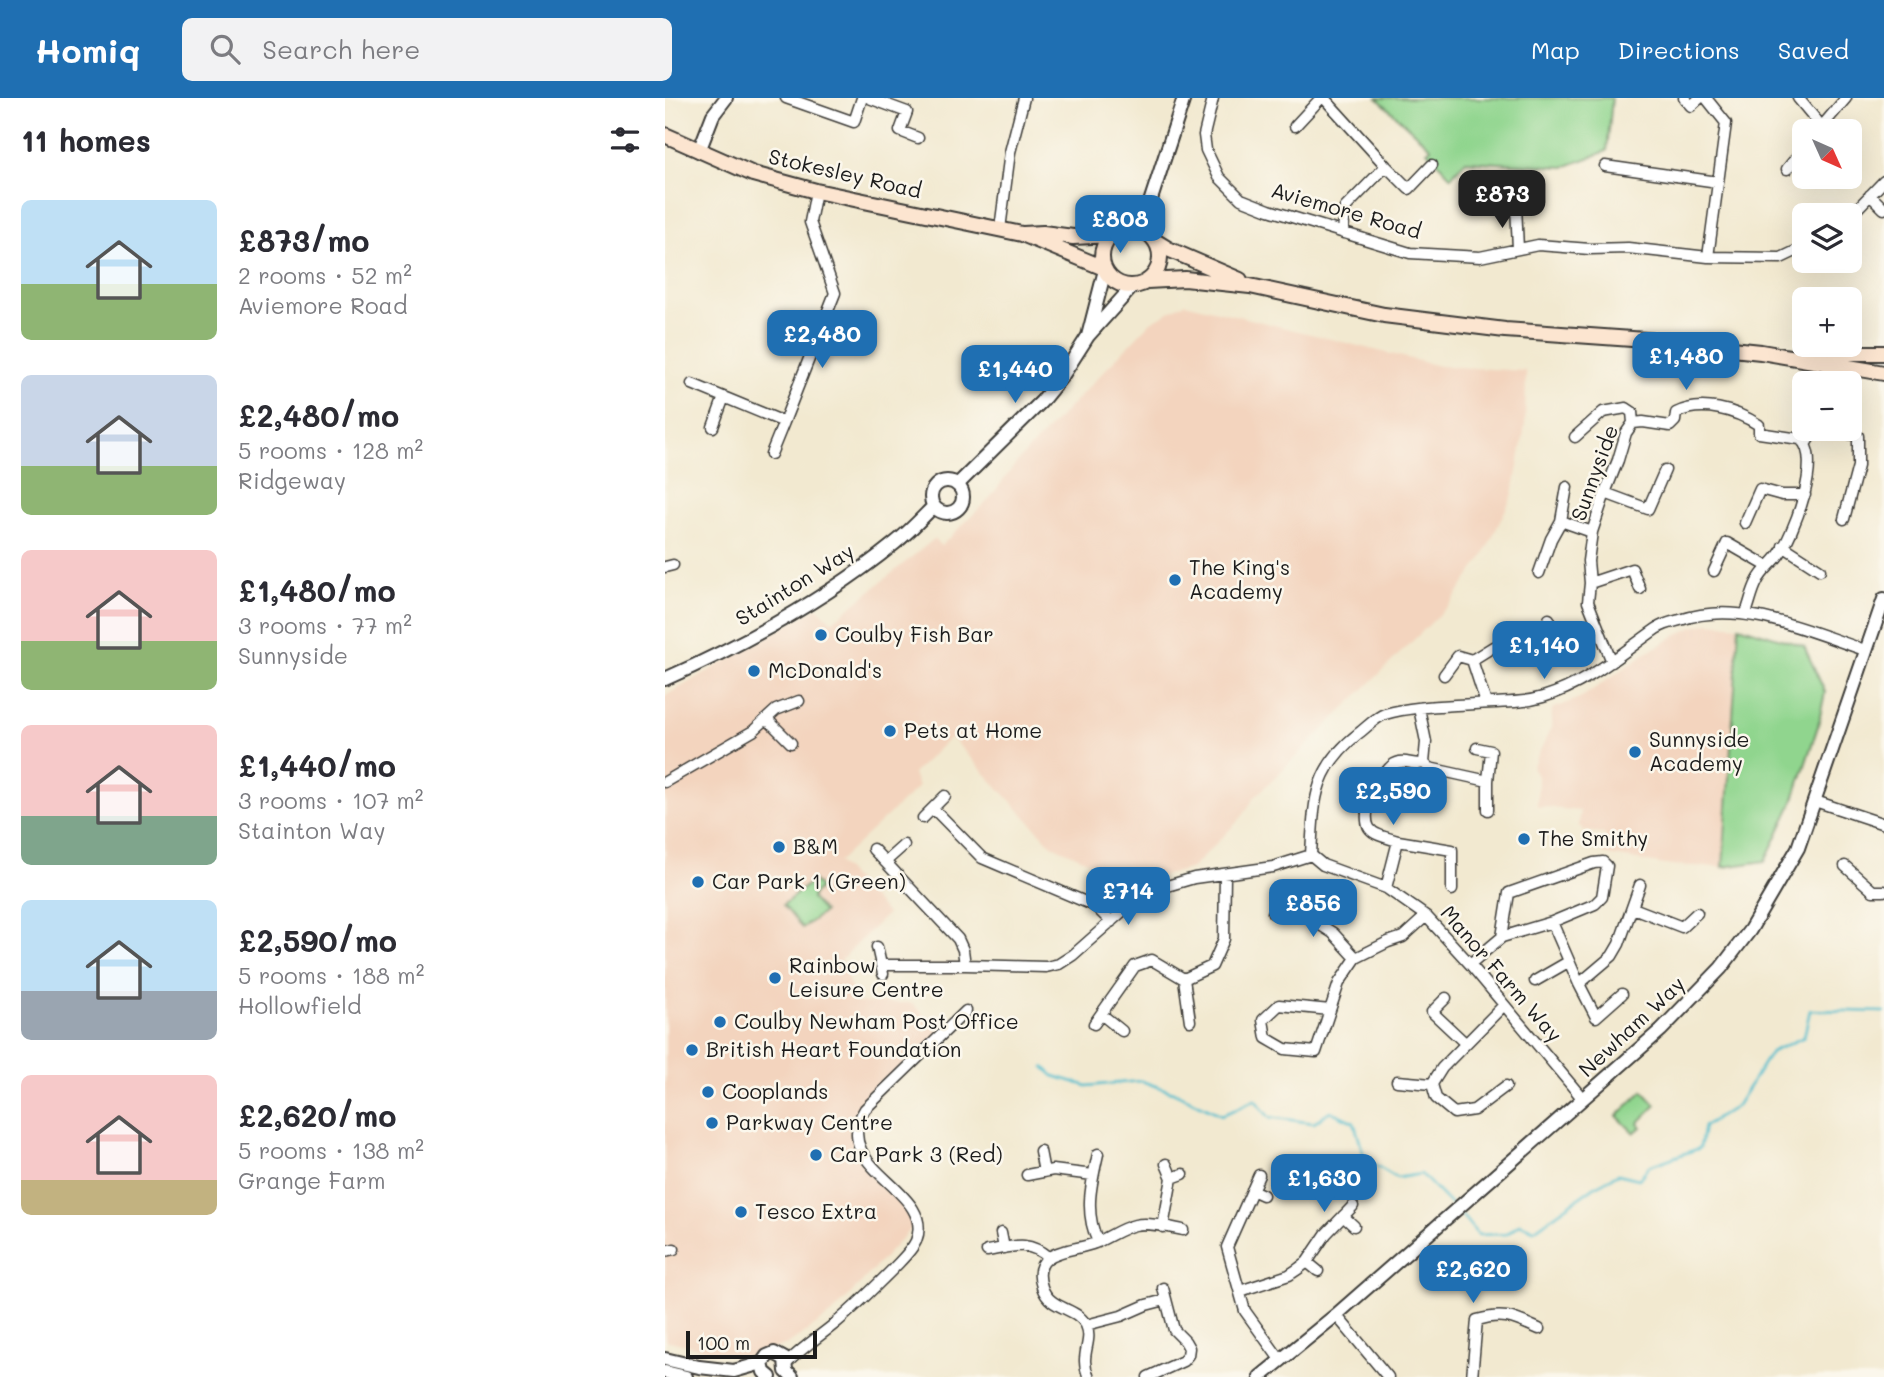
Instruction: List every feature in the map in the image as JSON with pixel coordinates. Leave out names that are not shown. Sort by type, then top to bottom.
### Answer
[{"type":"main road","name":"Stokesley Road","points":[[665,135],[753,174],[815,191],[1021,234]]},
{"type":"main road","points":[[1021,234],[1043,233],[1073,237],[1112,235],[1126,228],[1141,230],[1168,249],[1250,286]]},
{"type":"main road","points":[[1021,234],[1104,269]]},
{"type":"main road","points":[[1112,235],[1105,244],[1102,256],[1104,269],[1112,279],[1122,285],[1185,279],[1250,286],[1384,315],[1505,330],[1646,340],[1761,352],[1884,373]]},
{"type":"main road","points":[[1140,284],[1156,272],[1160,262],[1160,251],[1155,241]]},
{"type":"main road","points":[[1761,352],[1884,353]]},
{"type":"street","points":[[699,150],[713,115],[726,98]]},
{"type":"street","points":[[786,98],[854,122],[862,98]]},
{"type":"street","points":[[869,98],[907,112],[900,131],[918,138]]},
{"type":"street","points":[[1000,229],[1010,152],[1024,98]]},
{"type":"street","points":[[1141,230],[1184,98]]},
{"type":"street","name":"Aviemore Road","points":[[1213,98],[1204,135],[1211,164],[1228,189],[1241,199],[1269,210],[1410,253],[1480,257],[1538,246],[1627,248],[1708,257],[1781,258],[1792,253]]},
{"type":"street","points":[[1295,126],[1323,98],[1409,189],[1432,165]]},
{"type":"street","points":[[1684,98],[1691,106],[1700,98]]},
{"type":"street","points":[[1706,98],[1726,123],[1708,257]]},
{"type":"street","points":[[1798,98],[1813,119]]},
{"type":"street","points":[[1828,119],[1846,98]]},
{"type":"street","points":[[1787,169],[1792,163]]},
{"type":"street","points":[[1343,233],[1345,208],[1386,166]]},
{"type":"street","points":[[1605,166],[1718,182]]},
{"type":"street","points":[[1862,203],[1884,181]]},
{"type":"street","points":[[771,454],[835,293],[810,222],[815,191]]},
{"type":"street","points":[[1870,195],[1884,209]]},
{"type":"street","points":[[1495,202],[1516,205],[1518,249]]},
{"type":"street","name":"Stainton Way","points":[[1088,336],[1104,269]]},
{"type":"street","name":"Stainton Way","points":[[665,679],[791,615],[897,542],[934,506],[931,496],[936,485],[945,481],[957,485],[1041,402],[1063,375],[1088,336],[1140,284]]},
{"type":"street","points":[[692,384],[784,422]]},
{"type":"street","points":[[713,427],[724,397]]},
{"type":"street","name":"Sunnyside","points":[[1612,662],[1588,602],[1588,561],[1593,532],[1605,493],[1626,433],[1633,423],[1670,426],[1675,421],[1676,413],[1688,407],[1726,410],[1759,425],[1759,433],[1800,439],[1805,443]]},
{"type":"street","points":[[1575,437],[1603,412],[1626,408],[1632,412],[1633,423]]},
{"type":"street","points":[[1844,519],[1858,466],[1858,441]]},
{"type":"street","points":[[1746,613],[1757,581],[1778,556],[1805,495],[1808,486],[1808,450],[1805,443]]},
{"type":"street","points":[[1605,493],[1649,509],[1665,470]]},
{"type":"street","points":[[934,506],[947,513],[959,508],[963,496],[957,485]]},
{"type":"street","points":[[1539,573],[1561,521],[1567,487]]},
{"type":"street","points":[[1745,523],[1760,489],[1781,495],[1805,495]]},
{"type":"street","points":[[1561,521],[1593,532]]},
{"type":"street","points":[[1714,572],[1727,543],[1767,566]]},
{"type":"street","points":[[1783,546],[1821,570]]},
{"type":"street","points":[[1590,583],[1632,569],[1640,589]]},
{"type":"street","name":"Newham Way","points":[[1260,1377],[1336,1315],[1661,1030],[1721,968],[1750,930],[1798,848],[1884,599]]},
{"type":"street","points":[[877,947],[882,970],[965,965],[1046,967],[1059,964],[1125,909],[1167,886],[1194,878],[1273,867],[1311,855],[1313,806],[1323,772],[1344,744],[1382,715],[1419,708],[1525,702],[1545,696],[1575,686],[1659,627],[1694,615],[1746,613],[1865,650]]},
{"type":"street","points":[[1444,676],[1458,656],[1472,660],[1493,647],[1538,646],[1558,641],[1549,619]]},
{"type":"street","points":[[1472,660],[1486,703]]},
{"type":"street","points":[[665,782],[671,776],[753,731],[776,710],[799,701]]},
{"type":"street","points":[[1419,708],[1426,741],[1424,763]]},
{"type":"street","points":[[767,719],[790,743]]},
{"type":"street","points":[[1477,748],[1491,751],[1488,810]]},
{"type":"street","points":[[1379,782],[1392,764],[1402,761],[1424,763]]},
{"type":"street","points":[[1424,763],[1429,768],[1488,781]]},
{"type":"street","points":[[923,818],[945,796]]},
{"type":"street","points":[[1369,796],[1365,820],[1374,835],[1453,850],[1452,890]]},
{"type":"street","points":[[1815,801],[1884,824]]},
{"type":"street","points":[[933,808],[982,858],[1095,906],[1111,922]]},
{"type":"street","points":[[1386,888],[1398,841]]},
{"type":"street","points":[[885,862],[904,845]]},
{"type":"street","points":[[873,849],[958,939],[965,965]]},
{"type":"street","name":"Manor Farm Way","points":[[1311,855],[1323,864],[1386,888],[1426,916],[1471,964],[1583,1099]]},
{"type":"street","points":[[1471,964],[1502,937],[1552,922],[1595,904],[1602,897],[1607,866],[1594,863],[1509,893],[1502,937]]},
{"type":"street","points":[[1845,866],[1873,891],[1884,891]]},
{"type":"street","points":[[1184,979],[1212,966],[1224,939],[1225,875]]},
{"type":"street","points":[[1579,984],[1612,956],[1619,944],[1640,885]]},
{"type":"street","points":[[1633,908],[1682,927],[1697,913]]},
{"type":"street","points":[[1273,913],[1306,916],[1333,933],[1356,958]]},
{"type":"street","points":[[1330,1010],[1279,1004],[1263,1020],[1266,1038],[1285,1049],[1316,1052],[1330,1010],[1339,983],[1356,958],[1403,937],[1426,916]]},
{"type":"street","points":[[1552,922],[1568,962],[1596,1017],[1622,994]]},
{"type":"street","points":[[1094,1024],[1135,966],[1152,960],[1184,979]]},
{"type":"street","points":[[1535,981],[1568,962]]},
{"type":"street","points":[[1184,979],[1190,1021]]},
{"type":"street","points":[[1446,998],[1432,1012],[1465,1043]]},
{"type":"street","points":[[1504,1005],[1442,1068],[1432,1084],[1436,1098],[1454,1113],[1474,1110],[1506,1086]]},
{"type":"street","points":[[665,1359],[699,1367],[776,1373],[876,1286],[916,1242],[918,1229],[911,1205],[865,1158],[858,1145],[858,1119],[865,1109],[966,1011]]},
{"type":"street","points":[[1101,1014],[1122,1031]]},
{"type":"street","points":[[1397,1081],[1432,1084]]},
{"type":"street","points":[[1040,1151],[1044,1172]]},
{"type":"street","points":[[1098,1154],[1088,1212],[1091,1229],[1098,1242]]},
{"type":"street","points":[[1163,1227],[1172,1178],[1166,1164]]},
{"type":"street","points":[[1027,1175],[1053,1170],[1093,1175]]},
{"type":"street","points":[[1172,1178],[1183,1174]]},
{"type":"street","points":[[1259,1175],[1227,1247],[1245,1311],[1280,1361]]},
{"type":"street","points":[[1252,1191],[1263,1195]]},
{"type":"street","points":[[1240,1291],[1289,1275],[1307,1262],[1326,1234],[1353,1206]]},
{"type":"street","points":[[1343,1216],[1354,1226]]},
{"type":"street","points":[[1089,1377],[1083,1358],[1088,1336],[1086,1325],[1073,1313],[1056,1306],[1047,1297],[1042,1286],[1040,1276],[1048,1257],[1061,1250],[1084,1248],[1136,1225],[1183,1230]]},
{"type":"street","points":[[1001,1233],[1004,1248]]},
{"type":"street","points":[[987,1251],[1026,1244],[1048,1257]]},
{"type":"street","points":[[1307,1262],[1318,1271]]},
{"type":"street","points":[[1153,1376],[1183,1361],[1189,1349],[1174,1330],[1163,1289]]},
{"type":"street","points":[[1086,1325],[1165,1300]]},
{"type":"street","points":[[1472,1377],[1477,1320],[1497,1314],[1515,1318],[1539,1329]]},
{"type":"street","points":[[1336,1315],[1388,1377]]},
{"type":"street","points":[[665,1371],[686,1377]]},
{"type":"shaded area","name":"The King's Academy","points":[[1185,303],[1439,366],[1526,371],[1525,426],[1513,494],[1483,557],[1450,604],[1254,798],[1242,817],[1192,868],[1152,879],[1105,869],[1052,845],[951,737],[945,742],[913,774],[918,787],[838,862],[887,914],[841,960],[856,1003],[912,1003],[941,1033],[875,1097],[855,1132],[864,1159],[916,1223],[833,1313],[788,1344],[742,1358],[665,1340],[665,696],[818,608],[832,622],[934,539],[941,546],[990,498],[1017,462],[1151,322]]},
{"type":"shaded area","name":"Sunnyside Academy","points":[[1710,623],[1739,626],[1723,867],[1665,865],[1603,854],[1605,833],[1582,831],[1582,827],[1579,827],[1580,811],[1537,806],[1538,778],[1532,767],[1551,729],[1552,709],[1582,697],[1677,635]]},
{"type":"green space","points":[[1377,98],[1612,98],[1607,151],[1564,167],[1465,161],[1451,177],[1427,151],[1431,148]]},
{"type":"green space","points":[[1739,626],[1804,646],[1825,692],[1818,726],[1793,802],[1765,861],[1723,867]]},
{"type":"green space","points":[[813,880],[820,888],[812,899],[824,912],[802,928],[783,905]]},
{"type":"green space","points":[[1643,1091],[1656,1105],[1638,1123],[1641,1127],[1634,1133],[1617,1116]]},
{"type":"waterway","points":[[1459,1212],[1478,1235],[1507,1234],[1520,1224],[1534,1230],[1597,1185],[1618,1174],[1639,1179],[1649,1166],[1700,1148],[1704,1126],[1736,1107],[1771,1052],[1804,1037],[1810,1010],[1884,1012]]},
{"type":"waterway","points":[[1044,1067],[1054,1076],[1087,1086],[1141,1081],[1173,1092],[1222,1115],[1255,1100],[1269,1117],[1314,1123],[1330,1111],[1354,1122],[1365,1159],[1397,1178],[1421,1174],[1454,1208]]},
{"type":"place","name":"The King's Academy","points":[[1175,580]]},
{"type":"place","name":"Coulby Fish Bar","points":[[821,635]]},
{"type":"place","name":"McDonald's","points":[[754,671]]},
{"type":"place","name":"Pets at Home","points":[[890,731]]},
{"type":"place","name":"Sunnyside Academy","points":[[1635,752]]},
{"type":"place","name":"The Smithy","points":[[1524,839]]},
{"type":"place","name":"B&M","points":[[779,847]]},
{"type":"place","name":"Car Park 1 (Green)","points":[[698,882]]},
{"type":"place","name":"Rainbow Leisure Centre","points":[[775,978]]},
{"type":"place","name":"Coulby Newham Post Office","points":[[720,1022]]},
{"type":"place","name":"British Heart Foundation","points":[[692,1050]]},
{"type":"place","name":"Cooplands","points":[[708,1092]]},
{"type":"place","name":"Parkway Centre","points":[[712,1123]]},
{"type":"place","name":"Car Park 3 (Red)","points":[[816,1155]]},
{"type":"place","name":"Tesco Extra","points":[[741,1212]]}]
